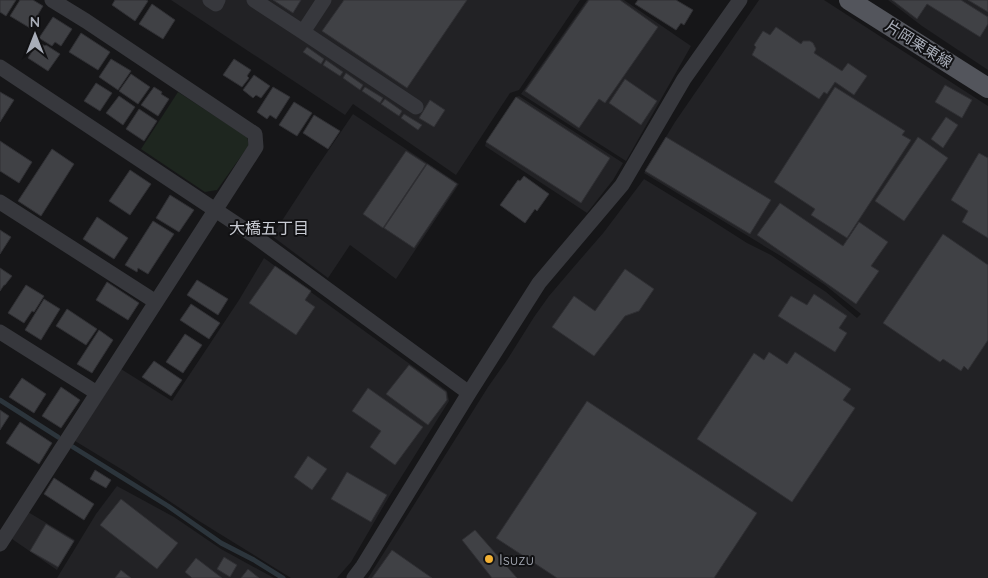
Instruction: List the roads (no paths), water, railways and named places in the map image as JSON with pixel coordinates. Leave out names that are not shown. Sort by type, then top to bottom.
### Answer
[{"type":"main road","name":"片岡栗東線","points":[[849,0],[988,88]]},
{"type":"street","points":[[0,544],[256,147],[255,134],[52,0]]},
{"type":"street","points":[[210,0],[216,4],[218,0]]},
{"type":"street","points":[[254,0],[416,107]]},
{"type":"street","points":[[303,32],[324,0]]},
{"type":"street","points":[[354,578],[539,283],[622,185],[684,79],[740,0]]},
{"type":"street","points":[[0,67],[253,236],[469,393]]},
{"type":"street","points":[[0,202],[156,302]]},
{"type":"street","points":[[1,336],[97,393]]},
{"type":"waterway","points":[[0,400],[58,437]]},
{"type":"waterway","points":[[73,447],[168,506],[221,543],[283,578]]},
{"type":"place","name":"Isuzu","points":[[489,559]]},
{"type":"district","name":"大橋五丁目","points":[[269,228]]}]
